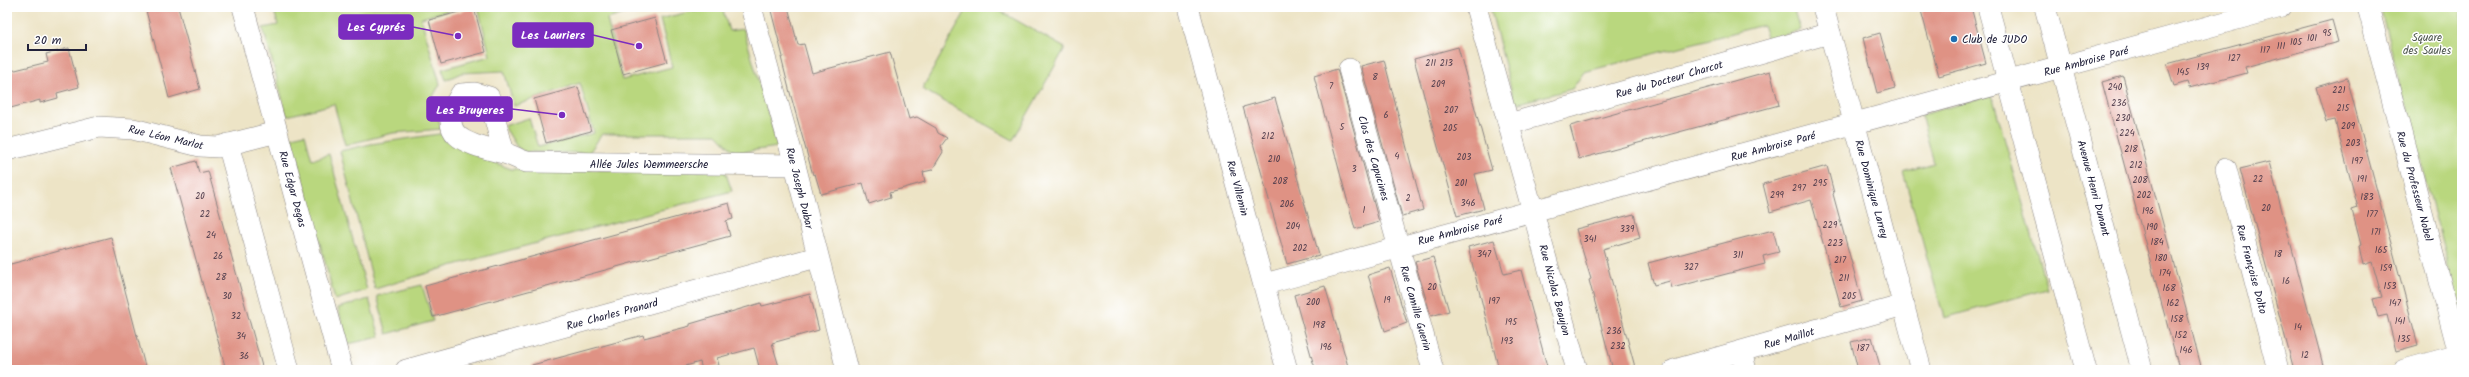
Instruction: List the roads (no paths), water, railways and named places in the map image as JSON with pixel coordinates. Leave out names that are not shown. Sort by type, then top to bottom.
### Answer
[{"type":"street","name":"Rue Edgar Degas","points":[[243,7],[342,370]]},
{"type":"street","name":"Rue Joseph Dubar","points":[[751,7],[794,164],[847,370]]},
{"type":"street","name":"Rue Villemin","points":[[1188,7],[1265,284],[1287,370]]},
{"type":"street","points":[[1476,7],[1533,211]]},
{"type":"street","name":"Rue Dominique Larrey","points":[[1823,7],[1921,370]]},
{"type":"street","points":[[1988,7],[2086,370]]},
{"type":"street","name":"Avenue Henri Dunant","points":[[2045,7],[2142,370]]},
{"type":"street","name":"Rue Ambroise Paré","points":[[1265,284],[2281,7]]},
{"type":"street","name":"Rue du Professeur Nobel","points":[[2368,7],[2461,360]]},
{"type":"street","name":"Rue du Docteur Charcot","points":[[1509,124],[1830,34]]},
{"type":"street","name":"Clos des Capucines","points":[[1349,69],[1399,247]]},
{"type":"street","name":"Rue Léon Marlot","points":[[7,150],[99,127],[114,126],[133,129],[200,146],[228,144],[278,132]]},
{"type":"street","points":[[228,144],[289,370]]},
{"type":"street","name":"Allée Jules Wemmeersche","points":[[504,154],[520,160],[535,163],[794,164]]},
{"type":"street","name":"Rue Françoise Dolto","points":[[2226,168],[2278,370]]},
{"type":"street","name":"Rue Nicolas Beaujon","points":[[1533,211],[1577,370]]},
{"type":"street","name":"Rue Camille Guerin","points":[[1399,247],[1433,370]]},
{"type":"street","name":"Rue Charles Pranard","points":[[406,370],[817,257]]},
{"type":"street","name":"Rue Maillot","points":[[1674,370],[1743,361],[1904,305]]},
{"type":"street","points":[[2404,370],[2461,360]]},
{"type":"place","name":"Les Cyprés","points":[[458,36]]},
{"type":"place","name":"Club de JUDO","points":[[1954,39]]},
{"type":"place","name":"Les Lauriers","points":[[639,46]]},
{"type":"place","name":"Les Bruyeres","points":[[562,115]]},
{"type":"park label","name":"Square des Saules","points":[[2427,43]]}]
